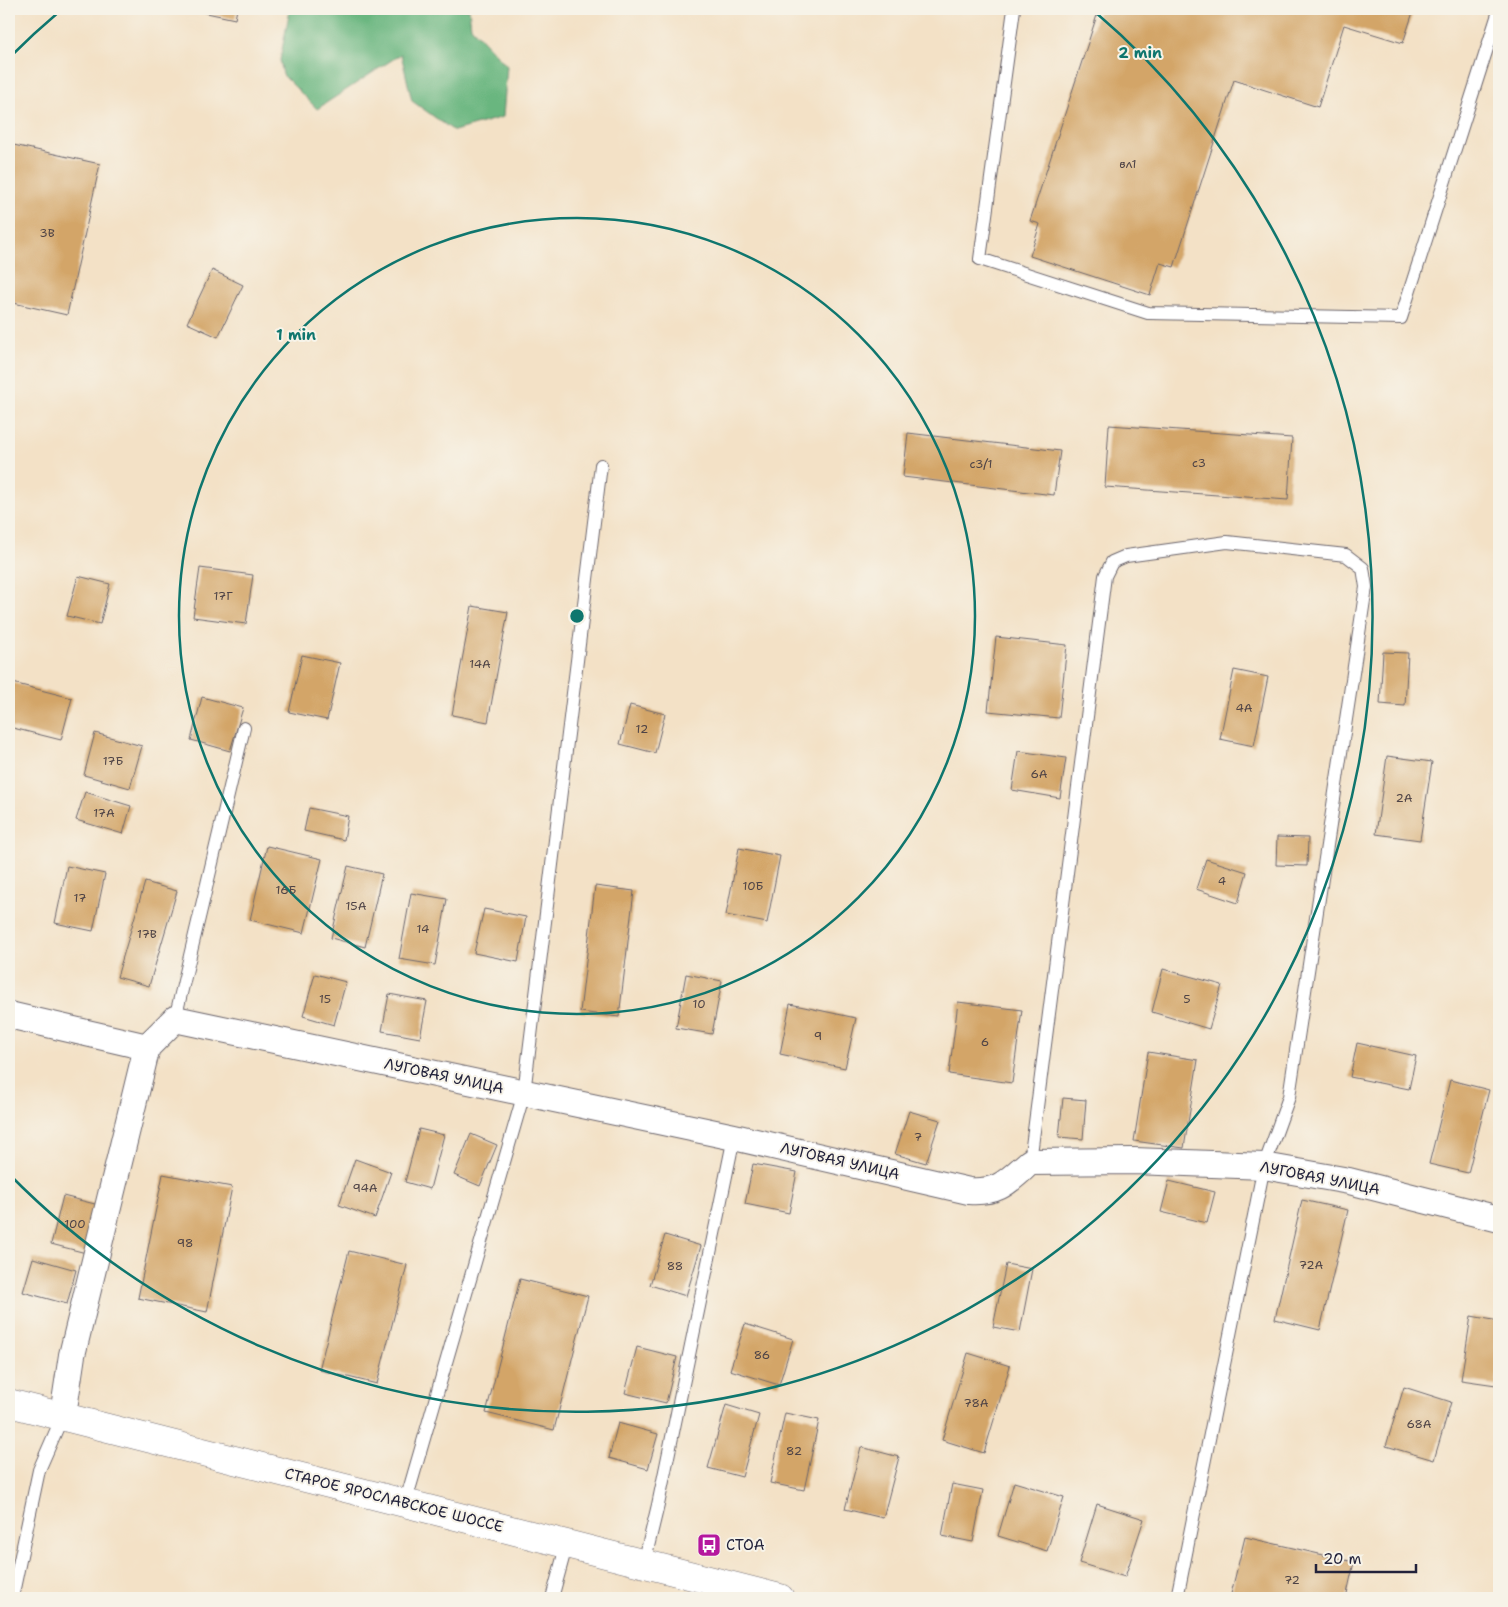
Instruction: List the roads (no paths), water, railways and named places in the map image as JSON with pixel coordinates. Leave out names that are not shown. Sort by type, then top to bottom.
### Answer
[{"type":"main road","name":"СТАРОЕ ЯРОСЛАВСКОЕ ШОССЕ","points":[[9,1402],[780,1598]]},
{"type":"street","points":[[9,1015],[147,1047]]},
{"type":"street","name":"ЛУГОВАЯ УЛИЦА","points":[[175,1019],[734,1137],[969,1191],[987,1192],[1003,1186],[1030,1162],[1134,1161],[1264,1166],[1349,1180],[1499,1219]]},
{"type":"street","points":[[63,1415],[72,1355],[147,1047],[175,1019]]},
{"type":"lane","points":[[1014,9],[980,259],[1148,313],[1401,318],[1499,11]]},
{"type":"lane","points":[[405,1504],[524,1093],[601,465]]},
{"type":"lane","points":[[1030,1162],[1105,576],[1112,562],[1126,556],[1227,542],[1346,555],[1363,568],[1366,587],[1289,1097],[1264,1166],[1177,1598]]},
{"type":"lane","points":[[175,1019],[244,728]]},
{"type":"lane","points":[[644,1563],[658,1505],[734,1137]]},
{"type":"lane","points":[[12,1598],[39,1470],[63,1415]]},
{"type":"lane","points":[[552,1598],[567,1543]]},
{"type":"place","name":"СТОА","points":[[709,1545]]}]
